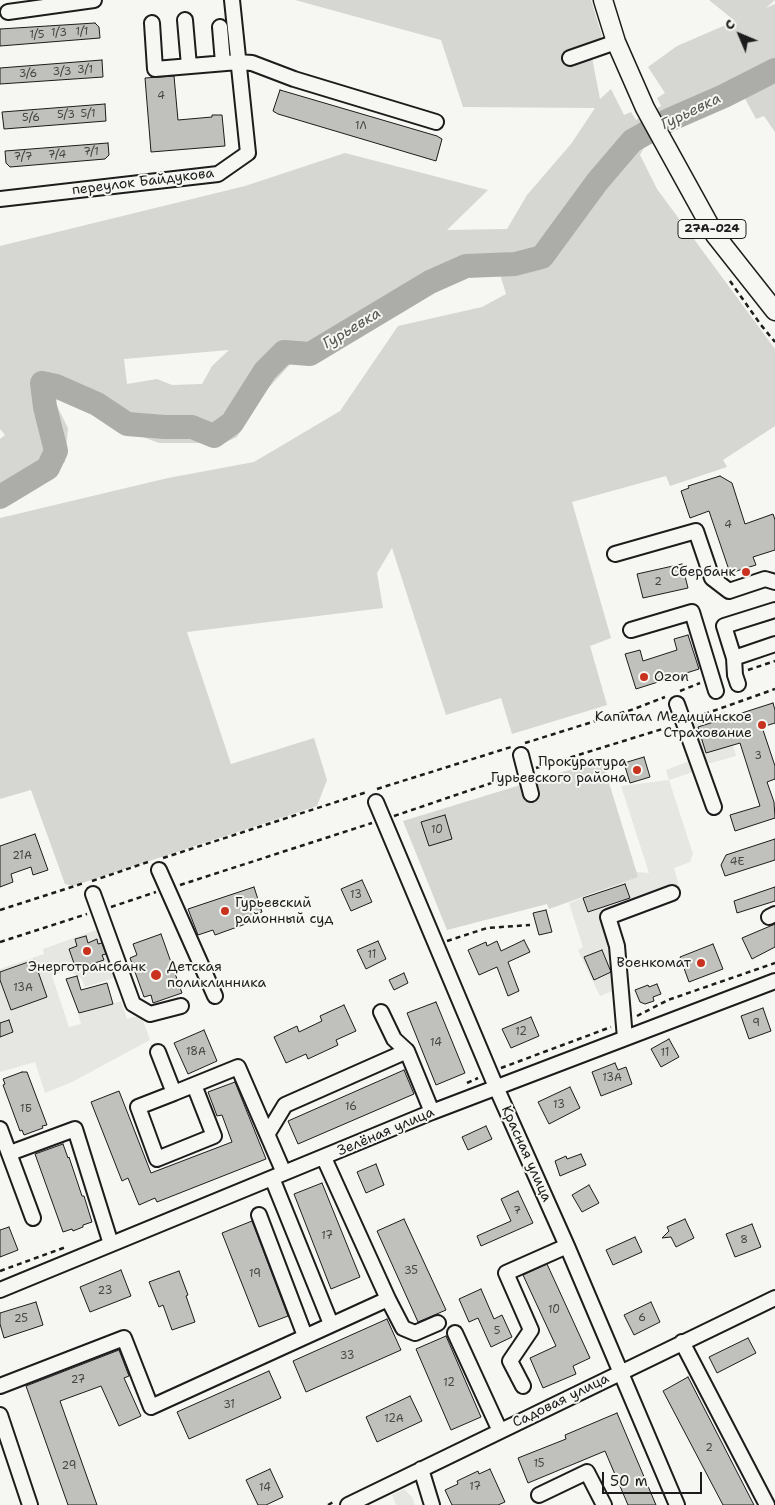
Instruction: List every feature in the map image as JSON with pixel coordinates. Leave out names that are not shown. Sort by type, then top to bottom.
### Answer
[{"type":"main road","name":"27А-024","points":[[603,0],[616,42],[645,108],[662,139],[716,235],[775,312]]},
{"type":"street","points":[[8,12],[94,0]]},
{"type":"street","name":"переулок Байдукова","points":[[0,199],[218,174],[248,153],[232,0]]},
{"type":"street","points":[[185,20],[189,66]]},
{"type":"street","points":[[152,23],[155,69],[238,62],[252,63],[294,79],[436,122]]},
{"type":"street","points":[[220,28],[224,64]]},
{"type":"street","points":[[570,58],[616,42]]},
{"type":"street","points":[[615,554],[696,531],[712,578],[729,591],[765,579],[775,582]]},
{"type":"street","points":[[736,680],[734,658],[724,626],[775,610]]},
{"type":"street","points":[[631,630],[692,612],[714,685]]},
{"type":"street","points":[[734,658],[775,644]]},
{"type":"street","points":[[674,697],[714,806]]},
{"type":"street","points":[[518,748],[531,794]]},
{"type":"street","name":"Красная улица","points":[[376,802],[496,1087],[567,1246],[677,1505]]},
{"type":"street","points":[[155,864],[215,996]]},
{"type":"street","points":[[625,1038],[617,946],[608,917],[672,893]]},
{"type":"street","points":[[93,894],[133,1004],[150,1014],[181,1006]]},
{"type":"street","name":"Зелёная улица","points":[[0,1290],[432,1112],[775,981]]},
{"type":"street","points":[[381,1012],[394,1040],[407,1051],[432,1112]]},
{"type":"street","points":[[268,1133],[285,1105],[407,1051]]},
{"type":"street","points":[[158,1052],[174,1093]]},
{"type":"street","points":[[194,1085],[214,1136],[158,1159],[138,1107],[238,1067],[268,1133],[278,1176],[331,1324]]},
{"type":"street","points":[[0,1129],[33,1218]]},
{"type":"street","points":[[10,1153],[75,1129],[111,1244]]},
{"type":"street","points":[[324,1158],[403,1328],[415,1333],[438,1323]]},
{"type":"street","points":[[259,1215],[305,1336]]},
{"type":"street","points":[[523,1386],[510,1360],[531,1330],[506,1273],[567,1246]]},
{"type":"street","name":"Садовая улица","points":[[348,1505],[775,1298]]},
{"type":"street","points":[[0,1386],[124,1338],[151,1407],[388,1299]]},
{"type":"street","points":[[455,1333],[500,1431]]},
{"type":"street","points":[[682,1342],[767,1505]]},
{"type":"street","points":[[0,1415],[3,1432],[30,1505]]},
{"type":"street","points":[[421,1469],[432,1505]]},
{"type":"street","points":[[539,1495],[588,1472],[604,1505]]},
{"type":"path","points":[[761,325],[775,342]]},
{"type":"path","points":[[736,680],[775,661]]},
{"type":"path","points":[[0,910],[155,864],[518,748],[634,708],[714,685]]},
{"type":"path","points":[[436,944],[487,928],[530,925]]},
{"type":"shaded area","points":[[295,0],[591,0],[602,36],[596,42],[589,42],[600,99],[611,89],[624,115],[631,112],[636,120],[661,106],[657,98],[665,93],[648,67],[677,46],[735,21],[709,0],[775,0],[766,8],[775,4],[775,132],[764,116],[756,119],[742,93],[678,125],[672,126],[667,118],[641,132],[647,141],[640,155],[657,189],[775,349],[775,426],[723,460],[727,467],[670,486],[666,476],[572,502],[611,638],[590,646],[607,705],[512,734],[501,698],[446,715],[392,548],[377,573],[383,608],[187,632],[231,764],[314,738],[327,780],[317,806],[73,886],[65,884],[31,790],[0,799],[0,518],[168,478],[254,462],[340,411],[398,326],[482,307],[506,294],[499,271],[471,270],[413,296],[403,309],[363,334],[313,357],[298,356],[263,394],[237,437],[224,443],[159,443],[132,433],[65,388],[49,390],[68,428],[65,462],[0,507],[0,439],[5,435],[0,429],[0,246],[245,186],[345,153],[488,190],[447,230],[507,229],[527,195],[571,144],[595,108],[463,107],[441,40]],"holes":[[[229,350],[212,366],[202,384],[172,385],[157,379],[127,384],[124,359]]]},
{"type":"shaded area","points":[[725,711],[735,741],[733,745],[736,756],[705,763],[688,723]]},
{"type":"shaded area","points":[[602,760],[638,877],[549,909],[547,904],[447,930],[403,821]]},
{"type":"shaded area","points":[[692,760],[696,771],[669,780],[666,770]]},
{"type":"shaded area","points":[[669,780],[693,854],[690,862],[674,868],[681,892],[604,921],[628,985],[600,996],[578,950],[583,947],[569,903],[637,877],[636,872],[649,873],[621,786]]},
{"type":"shaded area","points":[[99,929],[114,978],[85,987],[82,979],[69,970],[52,976],[69,1027],[81,1024],[78,1014],[121,1001],[127,1019],[141,1015],[150,1040],[72,1082],[45,1093],[35,1062],[0,1072],[0,969],[44,954],[43,949]]},
{"type":"shaded area","points":[[404,1489],[412,1497],[415,1505],[396,1505],[392,1495]]},
{"type":"building","points":[[95,23],[99,27],[100,38],[0,46],[0,29]]},
{"type":"building","points":[[102,60],[103,77],[0,84],[0,68]]},
{"type":"building","points":[[174,76],[178,120],[222,115],[225,146],[151,152],[145,78]]},
{"type":"building","points":[[280,90],[437,136],[442,139],[436,161],[278,114],[273,111]]},
{"type":"building","points":[[105,104],[106,121],[4,129],[2,112]]},
{"type":"building","points":[[108,143],[109,155],[105,159],[10,167],[6,163],[5,151]]},
{"type":"building","points":[[720,476],[732,483],[745,524],[773,514],[775,520],[775,550],[753,557],[756,565],[730,573],[709,511],[690,518],[681,491],[689,488],[688,486]]},
{"type":"building","points":[[682,564],[688,588],[643,598],[637,574]]},
{"type":"building","points":[[688,635],[699,669],[636,689],[625,654],[640,650],[643,661],[677,650],[674,639]]},
{"type":"building","points":[[773,703],[775,723],[762,727],[775,766],[775,779],[767,782],[774,802],[775,818],[735,831],[730,815],[760,806],[740,743],[706,753],[698,727]]},
{"type":"building","name":"Прокуратура Гурьевского района","points":[[644,757],[650,777],[630,783],[624,763]]},
{"type":"building","points":[[445,815],[452,839],[429,846],[421,822]]},
{"type":"building","points":[[35,834],[48,870],[33,875],[31,867],[11,874],[13,882],[0,887],[0,846]]},
{"type":"building","points":[[775,839],[775,860],[725,876],[721,865],[726,855]]},
{"type":"building","points":[[362,880],[372,902],[351,911],[341,889]]},
{"type":"building","points":[[625,884],[630,898],[588,912],[583,898]]},
{"type":"building","name":"Гурьевский районный суд","points":[[254,887],[262,912],[250,917],[251,922],[215,935],[213,930],[198,935],[188,909]]},
{"type":"building","points":[[775,887],[775,901],[737,913],[734,901]]},
{"type":"building","points":[[546,910],[552,932],[539,935],[533,913]]},
{"type":"building","points":[[775,924],[775,947],[752,959],[742,938]]},
{"type":"building","name":"Детская поликлинника","points":[[161,934],[182,993],[153,1003],[151,995],[144,997],[130,958],[137,955],[133,944]]},
{"type":"building","name":"Энерготрансбанк","points":[[86,936],[88,943],[97,939],[98,944],[102,943],[106,954],[102,955],[104,960],[76,969],[69,949],[77,946],[75,939]]},
{"type":"building","points":[[524,940],[530,952],[508,962],[519,991],[508,996],[497,967],[479,975],[468,950],[486,942],[487,946],[497,941],[501,951]]},
{"type":"building","points":[[378,941],[386,959],[366,969],[357,950]]},
{"type":"building","name":"Военкомат","points":[[713,944],[723,969],[689,982],[680,957]]},
{"type":"building","points":[[602,950],[611,972],[594,980],[584,957]]},
{"type":"building","points":[[34,960],[47,997],[11,1010],[0,980],[0,972]]},
{"type":"building","points":[[404,973],[408,983],[394,990],[389,980]]},
{"type":"building","points":[[77,976],[81,990],[107,983],[113,1004],[79,1013],[66,979]]},
{"type":"building","points":[[657,984],[661,994],[653,997],[654,1001],[645,1004],[640,1002],[635,990]]},
{"type":"building","points":[[436,1002],[465,1073],[436,1085],[407,1013]]},
{"type":"building","points":[[344,1005],[356,1031],[336,1040],[338,1045],[308,1059],[306,1054],[286,1063],[274,1037],[297,1026],[299,1032],[322,1021],[320,1016]]},
{"type":"building","points":[[763,1008],[771,1031],[749,1039],[741,1016]]},
{"type":"building","points":[[531,1017],[539,1036],[511,1048],[502,1029]]},
{"type":"building","points":[[9,1020],[13,1032],[0,1037],[0,1023]]},
{"type":"building","points":[[204,1030],[217,1061],[188,1074],[174,1043]]},
{"type":"building","points":[[669,1039],[679,1057],[661,1067],[651,1049]]},
{"type":"building","points":[[615,1063],[618,1070],[626,1067],[632,1084],[601,1096],[592,1072]]},
{"type":"building","points":[[404,1070],[414,1094],[298,1144],[288,1121]]},
{"type":"building","points":[[27,1072],[47,1125],[24,1135],[22,1130],[20,1131],[3,1085],[5,1084],[3,1079]]},
{"type":"building","points":[[235,1082],[266,1159],[157,1202],[155,1198],[139,1205],[128,1178],[122,1181],[91,1102],[119,1091],[151,1173],[232,1142],[222,1115],[217,1116],[208,1092]]},
{"type":"building","points":[[570,1087],[580,1108],[549,1124],[538,1102]]},
{"type":"building","points":[[486,1126],[492,1139],[468,1150],[462,1137]]},
{"type":"building","points":[[63,1144],[82,1196],[84,1196],[92,1222],[73,1231],[72,1229],[63,1232],[35,1154]]},
{"type":"building","points":[[581,1154],[586,1165],[560,1176],[555,1161],[566,1156],[567,1159]]},
{"type":"building","points":[[376,1164],[384,1185],[366,1193],[357,1172]]},
{"type":"building","points":[[322,1183],[360,1277],[331,1289],[294,1194]]},
{"type":"building","points":[[589,1185],[599,1203],[582,1212],[572,1195]]},
{"type":"building","points":[[518,1191],[533,1223],[481,1246],[477,1236],[511,1221],[501,1199]]},
{"type":"building","points":[[404,1219],[446,1310],[418,1322],[377,1231]]},
{"type":"building","points":[[685,1219],[694,1238],[676,1247],[671,1237],[662,1238],[669,1231],[667,1227]]},
{"type":"building","points":[[252,1221],[288,1316],[259,1327],[222,1233]]},
{"type":"building","points":[[752,1224],[761,1247],[735,1257],[726,1234]]},
{"type":"building","points":[[9,1227],[18,1250],[0,1257],[0,1230]]},
{"type":"building","points":[[635,1237],[642,1252],[613,1265],[606,1250]]},
{"type":"building","points":[[547,1264],[590,1358],[573,1366],[576,1374],[543,1388],[530,1358],[556,1346],[523,1275]]},
{"type":"building","points":[[121,1270],[131,1296],[90,1312],[80,1287]]},
{"type":"building","points":[[179,1271],[195,1322],[172,1330],[163,1305],[159,1307],[149,1282]]},
{"type":"building","points":[[481,1289],[494,1319],[502,1315],[512,1337],[491,1347],[478,1318],[469,1322],[459,1299]]},
{"type":"building","points":[[36,1302],[43,1325],[4,1338],[0,1324],[0,1313]]},
{"type":"building","points":[[651,1302],[660,1322],[634,1335],[624,1315]]},
{"type":"building","points":[[387,1319],[401,1350],[306,1392],[293,1361]]},
{"type":"building","points":[[446,1336],[481,1417],[451,1430],[416,1349]]},
{"type":"building","points":[[748,1338],[756,1353],[717,1373],[709,1357]]},
{"type":"building","points":[[119,1350],[129,1376],[124,1378],[141,1416],[119,1426],[101,1386],[60,1401],[97,1505],[68,1505],[26,1386]]},
{"type":"building","points":[[269,1371],[281,1398],[189,1439],[177,1412]]},
{"type":"building","points":[[688,1377],[754,1505],[723,1505],[663,1391]]},
{"type":"building","points":[[410,1396],[422,1421],[377,1442],[366,1417]]},
{"type":"building","points":[[617,1413],[656,1505],[628,1505],[605,1451],[528,1483],[518,1458],[566,1439],[565,1435]]},
{"type":"building","points":[[270,1469],[283,1497],[266,1505],[258,1505],[246,1480]]},
{"type":"building","points":[[490,1469],[505,1502],[498,1505],[452,1505],[445,1490],[458,1484],[457,1481],[478,1471],[479,1474]]},
{"type":"waterway","name":"Гурьевка","points":[[0,497],[48,468],[56,451],[45,407],[42,383],[56,386],[97,404],[127,424],[192,427],[214,436],[232,423],[265,371],[284,352],[310,354],[430,282],[466,266],[515,264],[542,257],[597,182],[632,141],[669,120],[724,96],[775,70]]},
{"type":"place","name":"Сбербанк","points":[[746,572]]},
{"type":"place","name":"Ozon","points":[[644,677]]},
{"type":"place","name":"Капитал Медицинское Страхование","points":[[762,725]]},
{"type":"place","name":"Прокуратура Гурьевского района","points":[[637,770]]},
{"type":"place","name":"Гурьевский районный суд","points":[[225,911]]},
{"type":"place","name":"Энерготрансбанк","points":[[87,951]]},
{"type":"place","name":"Военкомат","points":[[701,963]]},
{"type":"place","name":"Детская поликлинника","points":[[156,975]]}]
